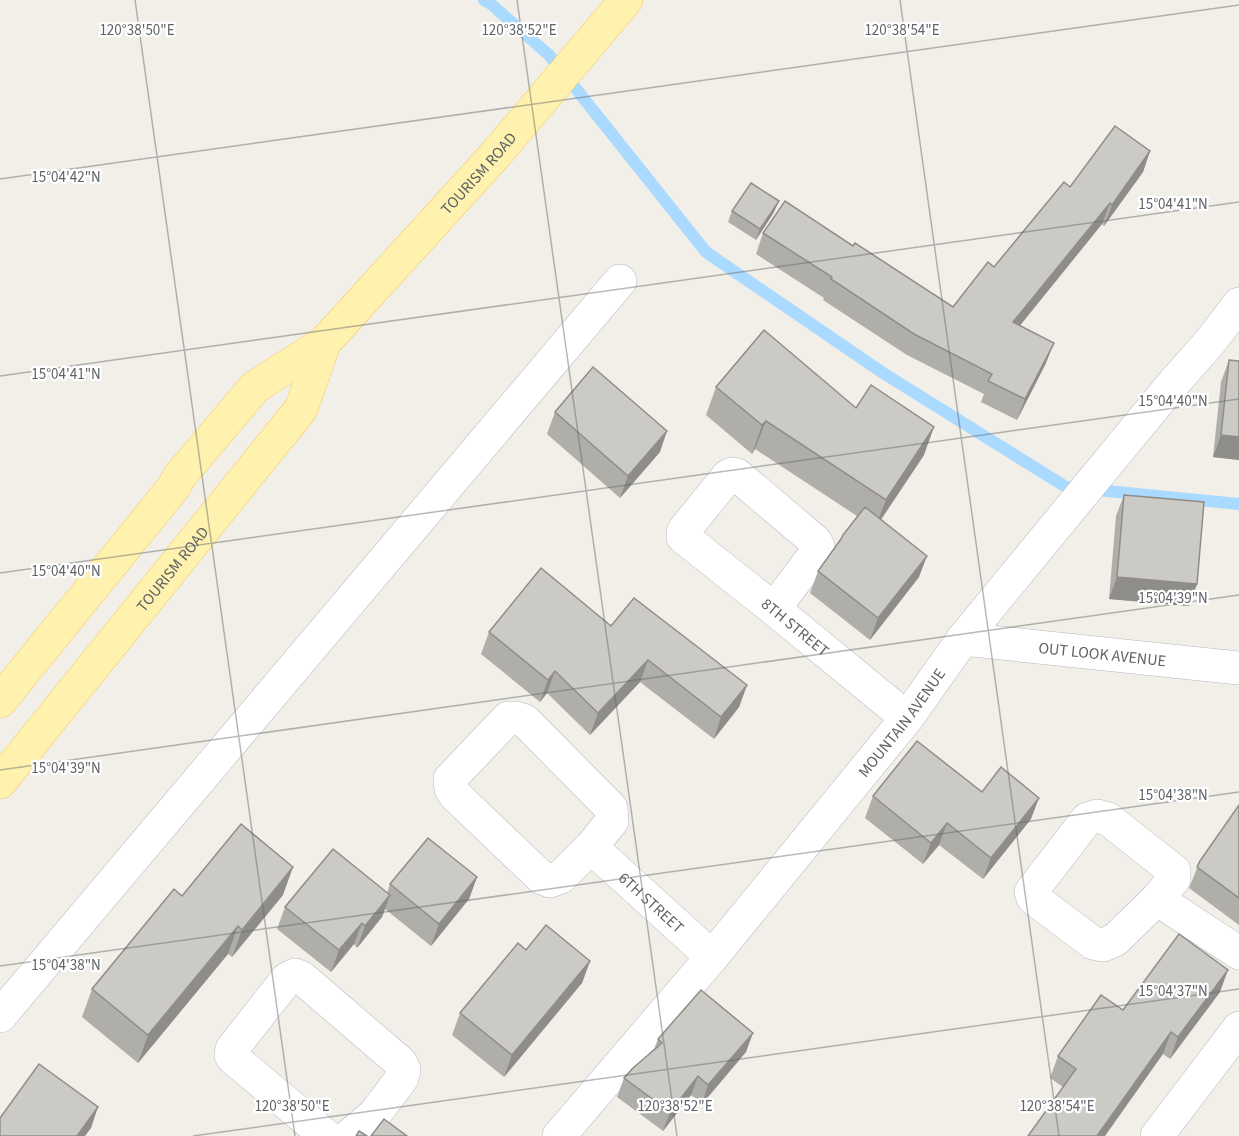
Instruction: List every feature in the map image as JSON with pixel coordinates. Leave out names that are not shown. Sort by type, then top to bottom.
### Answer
[{"type":"main road","name":"TOURISM ROAD","points":[[0,701],[173,488],[179,477],[255,387],[324,343],[496,154],[621,5]]},
{"type":"main road","name":"TOURISM ROAD","points":[[0,782],[301,409],[324,343]]},
{"type":"street","points":[[0,1016],[620,281]]},
{"type":"street","name":"MOUNTAIN AVENUE","points":[[559,1136],[712,957],[908,718],[963,639],[1171,386],[1224,344],[1239,304]]},
{"type":"street","name":"8TH STREET","points":[[774,609],[818,550],[818,546],[737,475],[732,474],[685,529],[683,537],[908,718]]},
{"type":"street","name":"OUT LOOK AVENUE","points":[[963,639],[1239,668]]},
{"type":"street","points":[[508,718],[525,721],[611,808],[612,821],[591,847],[561,877],[550,881],[542,878],[455,795],[450,779],[508,718]]},
{"type":"street","name":"6TH STREET","points":[[591,847],[712,957]]},
{"type":"street","points":[[1157,899],[1239,953]]},
{"type":"street","points":[[326,1136],[231,1055],[232,1049],[287,979],[295,975],[302,978],[400,1063],[404,1070],[402,1078],[375,1114],[349,1136]]},
{"type":"street","points":[[1157,1136],[1239,1028]]},
{"type":"street","points":[[375,1114],[401,1136]]},
{"type":"building","points":[[1115,126],[1150,151],[1112,205],[1110,203],[1013,322],[1054,343],[1025,399],[988,381],[992,374],[914,334],[763,233],[785,201],[853,246],[855,243],[953,307],[988,262],[994,267],[1064,182],[1070,187]]},
{"type":"building","points":[[751,183],[779,201],[760,229],[732,211]]},
{"type":"building","points":[[764,330],[856,408],[871,385],[934,427],[886,500],[766,421],[762,425],[716,387]]},
{"type":"building","points":[[1229,360],[1239,361],[1239,437],[1221,435]]},
{"type":"building","points":[[593,367],[667,431],[628,476],[555,412]]},
{"type":"building","points":[[1124,495],[1204,502],[1197,584],[1117,577]]},
{"type":"building","points":[[865,507],[927,556],[878,618],[818,571]]},
{"type":"building","points":[[541,568],[611,626],[634,598],[747,685],[721,717],[648,660],[598,713],[555,671],[548,680],[489,632]]},
{"type":"building","points":[[917,741],[982,792],[1001,767],[1039,798],[991,858],[947,823],[931,843],[873,796]]},
{"type":"building","points":[[1239,805],[1239,898],[1197,867]]},
{"type":"building","points":[[241,824],[293,867],[242,930],[238,926],[148,1035],[92,989],[174,889],[182,896]]},
{"type":"building","points":[[428,838],[477,877],[439,924],[390,884]]},
{"type":"building","points":[[333,849],[390,895],[365,926],[362,923],[339,950],[285,907]]},
{"type":"building","points":[[546,925],[590,961],[512,1055],[460,1013],[518,943],[526,950]]},
{"type":"building","points":[[1179,934],[1228,970],[1178,1037],[1171,1032],[1097,1136],[1028,1136],[1076,1069],[1058,1056],[1101,995],[1123,1010]]},
{"type":"building","points":[[701,990],[753,1033],[708,1085],[698,1076],[670,1112],[624,1078],[662,1043],[658,1039]]},
{"type":"building","points":[[39,1064],[98,1107],[77,1136],[0,1136],[0,1118]]},
{"type":"building","points":[[384,1119],[407,1136],[371,1136]]},
{"type":"building","points":[[359,1131],[367,1136],[356,1136]]},
{"type":"waterway","points":[[484,0],[549,55],[706,252],[883,373],[1066,487],[1239,504]]}]
